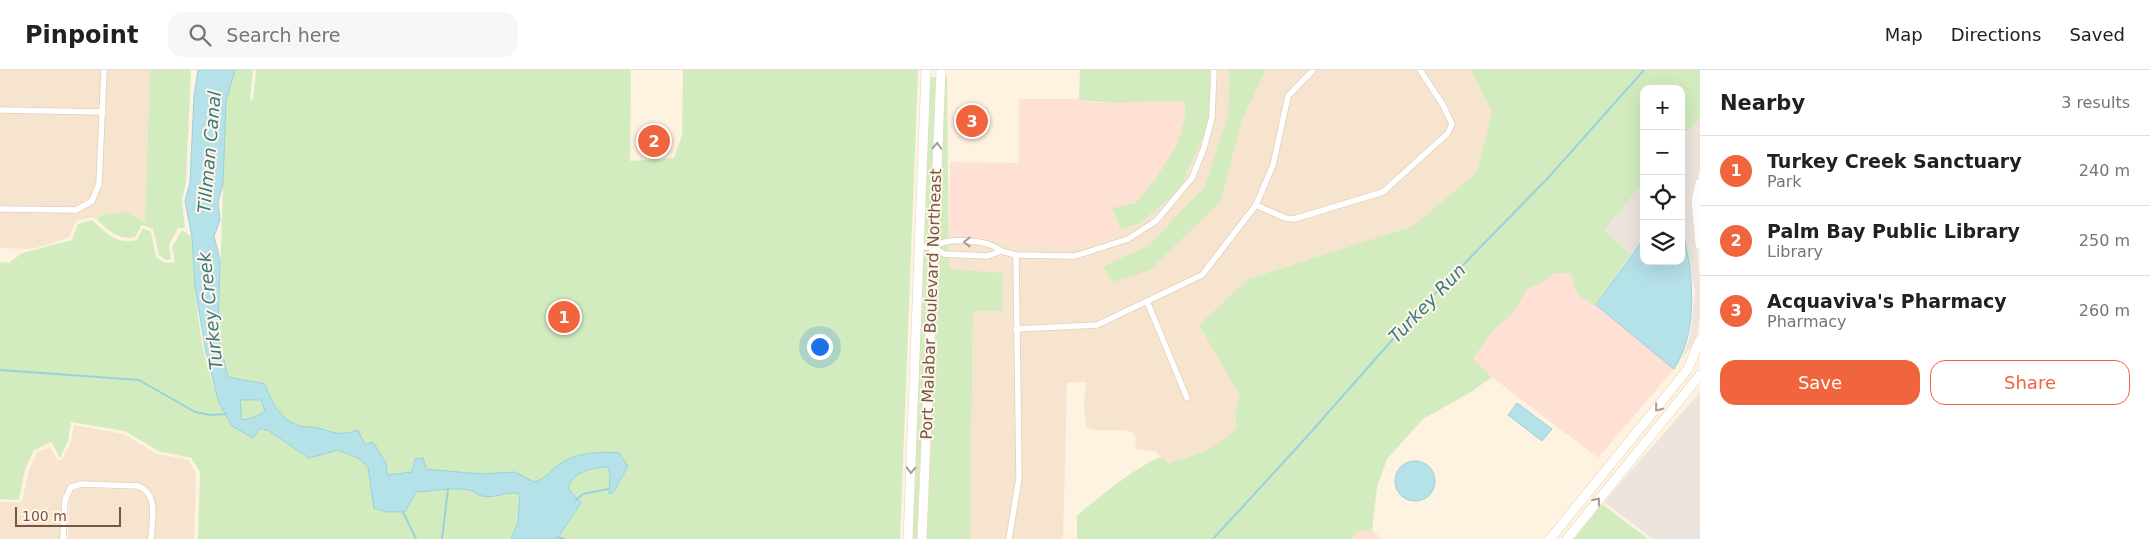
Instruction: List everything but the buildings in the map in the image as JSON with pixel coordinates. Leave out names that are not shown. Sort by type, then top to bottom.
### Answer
[{"type":"street","points":[[0,209],[76,210],[92,201],[99,184],[104,70]]},
{"type":"street","name":"Port Malabar Boulevard Northeast","points":[[908,539],[926,70]]},
{"type":"street","name":"Port Malabar Boulevard Northeast","points":[[922,539],[941,70]]},
{"type":"street","points":[[933,248],[940,242],[984,242],[990,243],[1001,251],[1016,255],[1075,256],[1128,239],[1156,221],[1192,178],[1204,148],[1212,117],[1214,70]]},
{"type":"street","points":[[1016,328],[1097,325],[1202,275],[1256,205],[1273,165],[1288,96],[1313,70]]},
{"type":"street","points":[[1256,205],[1286,218],[1294,219],[1376,196],[1390,187],[1448,133],[1452,124],[1443,105],[1420,70]]},
{"type":"street","points":[[0,110],[102,112]]},
{"type":"street","points":[[1700,183],[1696,200],[1700,244]]},
{"type":"street","points":[[918,247],[933,248],[944,254],[988,256],[1001,251]]},
{"type":"street","points":[[1009,539],[1019,478],[1016,255]]},
{"type":"street","points":[[1147,301],[1187,398]]},
{"type":"street","points":[[1550,539],[1688,369],[1700,340]]},
{"type":"street","points":[[1567,539],[1700,375]]},
{"type":"street","points":[[64,539],[66,494],[71,487],[81,484],[138,486],[146,489],[151,496],[153,504],[151,539]]},
{"type":"shaded area","points":[[0,70],[150,70],[145,223],[100,215],[97,220],[92,217],[76,221],[69,237],[44,246],[29,249],[0,248]]},
{"type":"shaded area","points":[[1210,70],[1229,70],[1228,116],[1205,186],[1149,245],[1104,267],[1113,282],[1221,201],[1242,120],[1266,70],[1471,70],[1492,112],[1477,172],[1413,226],[1248,279],[1200,325],[1240,395],[1235,411],[1236,427],[1228,439],[1215,447],[1169,464],[1155,451],[1136,449],[1135,434],[1127,430],[1091,430],[1086,426],[1084,405],[1086,382],[1067,383],[1063,539],[970,539],[973,311],[949,270],[949,234],[1028,245],[1108,235],[1120,229],[1139,224],[1212,117]]},
{"type":"shaded area","points":[[1019,99],[1079,99],[1096,103],[1167,100],[1184,102],[1186,113],[1177,144],[1156,178],[1135,203],[1112,208],[1120,229],[1076,246],[1028,245],[949,234],[950,162],[1019,163]]},
{"type":"shaded area","points":[[1700,118],[1700,169],[1692,201],[1700,278],[1700,318],[1696,340],[1682,359],[1690,337],[1695,292],[1685,244],[1685,135]]},
{"type":"shaded area","points":[[1640,186],[1640,243],[1630,255],[1605,230]]},
{"type":"shaded area","points":[[1571,273],[1577,294],[1593,306],[1596,305],[1674,369],[1598,458],[1492,377],[1473,359],[1491,333],[1514,311],[1527,289],[1543,282],[1553,274]]},
{"type":"shaded area","points":[[1700,392],[1700,539],[1653,539],[1604,502]]},
{"type":"shaded area","points":[[74,425],[124,434],[157,454],[189,460],[196,473],[194,539],[152,539],[154,500],[144,487],[81,485],[71,489],[66,498],[65,539],[0,539],[0,502],[22,502],[29,470],[37,452],[50,447],[57,460],[62,460],[71,442]]},
{"type":"shaded area","points":[[81,488],[142,490],[150,501],[149,539],[68,539],[70,498],[73,491]]},
{"type":"shaded area","points":[[1372,530],[1382,539],[1352,539],[1357,532]]},
{"type":"green space","points":[[150,70],[191,70],[186,182],[182,200],[185,228],[178,228],[169,245],[171,259],[166,260],[159,255],[153,229],[142,225],[135,237],[129,238],[114,234],[97,220],[100,215],[125,212],[145,222]]},
{"type":"green space","points":[[235,70],[253,70],[250,100],[253,99],[256,70],[631,70],[630,161],[674,158],[682,135],[683,70],[918,70],[900,539],[198,539],[200,472],[191,458],[158,451],[125,431],[71,422],[68,441],[60,458],[51,442],[34,450],[25,469],[19,500],[0,499],[0,262],[9,263],[22,253],[72,240],[78,224],[92,220],[112,237],[123,241],[137,240],[143,228],[151,232],[156,257],[165,263],[175,262],[172,247],[182,230],[192,237],[201,336],[216,392],[226,101]]},
{"type":"green space","points":[[1080,70],[1210,70],[1212,117],[1179,190],[1139,224],[1120,229],[1112,208],[1135,203],[1156,178],[1177,144],[1186,113],[1184,102],[1105,102],[1079,99]]},
{"type":"green space","points":[[1229,70],[1266,70],[1242,120],[1221,201],[1150,270],[1113,282],[1103,267],[1149,245],[1205,186],[1228,116]]},
{"type":"green space","points":[[1471,70],[1700,70],[1700,118],[1685,134],[1685,85],[1640,85],[1640,186],[1605,230],[1630,255],[1596,305],[1594,306],[1577,294],[1571,273],[1553,274],[1543,282],[1527,289],[1514,312],[1491,333],[1473,359],[1492,377],[1471,392],[1423,419],[1387,459],[1377,487],[1372,530],[1357,532],[1352,539],[1077,539],[1077,516],[1119,482],[1144,465],[1162,457],[1169,464],[1215,446],[1230,435],[1236,427],[1235,411],[1240,395],[1199,325],[1248,279],[1413,226],[1477,172],[1492,112]]},
{"type":"green space","points":[[930,77],[936,77],[917,539],[912,539]]},
{"type":"green space","points":[[945,77],[947,77],[949,269],[1003,273],[1002,311],[973,311],[970,539],[926,539]]},
{"type":"green space","points":[[1602,504],[1648,539],[1574,539]]},
{"type":"water","name":"Tillman Canal","points":[[198,70],[235,70],[226,101],[223,184],[218,202],[220,220],[214,236],[220,260],[218,337],[228,377],[265,384],[270,397],[282,415],[300,426],[338,433],[358,430],[365,445],[373,442],[386,463],[387,475],[412,472],[415,459],[423,458],[426,469],[480,474],[515,472],[534,482],[571,458],[603,452],[619,453],[628,466],[613,493],[609,494],[610,475],[608,467],[595,468],[579,474],[568,488],[581,503],[557,539],[511,539],[518,523],[520,494],[511,493],[487,497],[470,490],[455,489],[416,492],[405,512],[387,512],[374,508],[368,467],[358,458],[338,450],[309,458],[269,431],[260,428],[253,438],[232,426],[219,403],[206,353],[195,287],[192,237],[185,201],[190,183],[194,96]],"holes":[[[240,400],[261,400],[265,411],[255,417],[242,420]]]},
{"type":"water","points":[[1685,242],[1691,280],[1691,318],[1688,336],[1674,369],[1596,305],[1640,244],[1640,265],[1685,265]]},
{"type":"water","points":[[1517,403],[1552,429],[1542,441],[1508,415]]},
{"type":"water","points":[[1415,461],[1429,467],[1435,481],[1429,495],[1415,501],[1401,495],[1395,481],[1401,467]]},
{"type":"waterway","name":"Turkey Run","points":[[1213,539],[1303,441],[1415,314],[1547,179],[1644,70]]},
{"type":"waterway","points":[[0,370],[139,380],[195,412],[211,415],[226,414]]},
{"type":"waterway","points":[[442,539],[448,489]]},
{"type":"waterway","name":"Turkey Creek","points":[[576,500],[583,494],[608,489]]},
{"type":"waterway","points":[[403,512],[416,539]]},
{"type":"waterway","name":"Turkey Creek","points":[[557,537],[565,539]]},
{"type":"place","name":"Acquaviva's Pharmacy","points":[[972,121]]},
{"type":"place","name":"Palm Bay Public Library","points":[[654,141]]},
{"type":"place","name":"Turkey Creek Sanctuary","points":[[564,317]]}]
